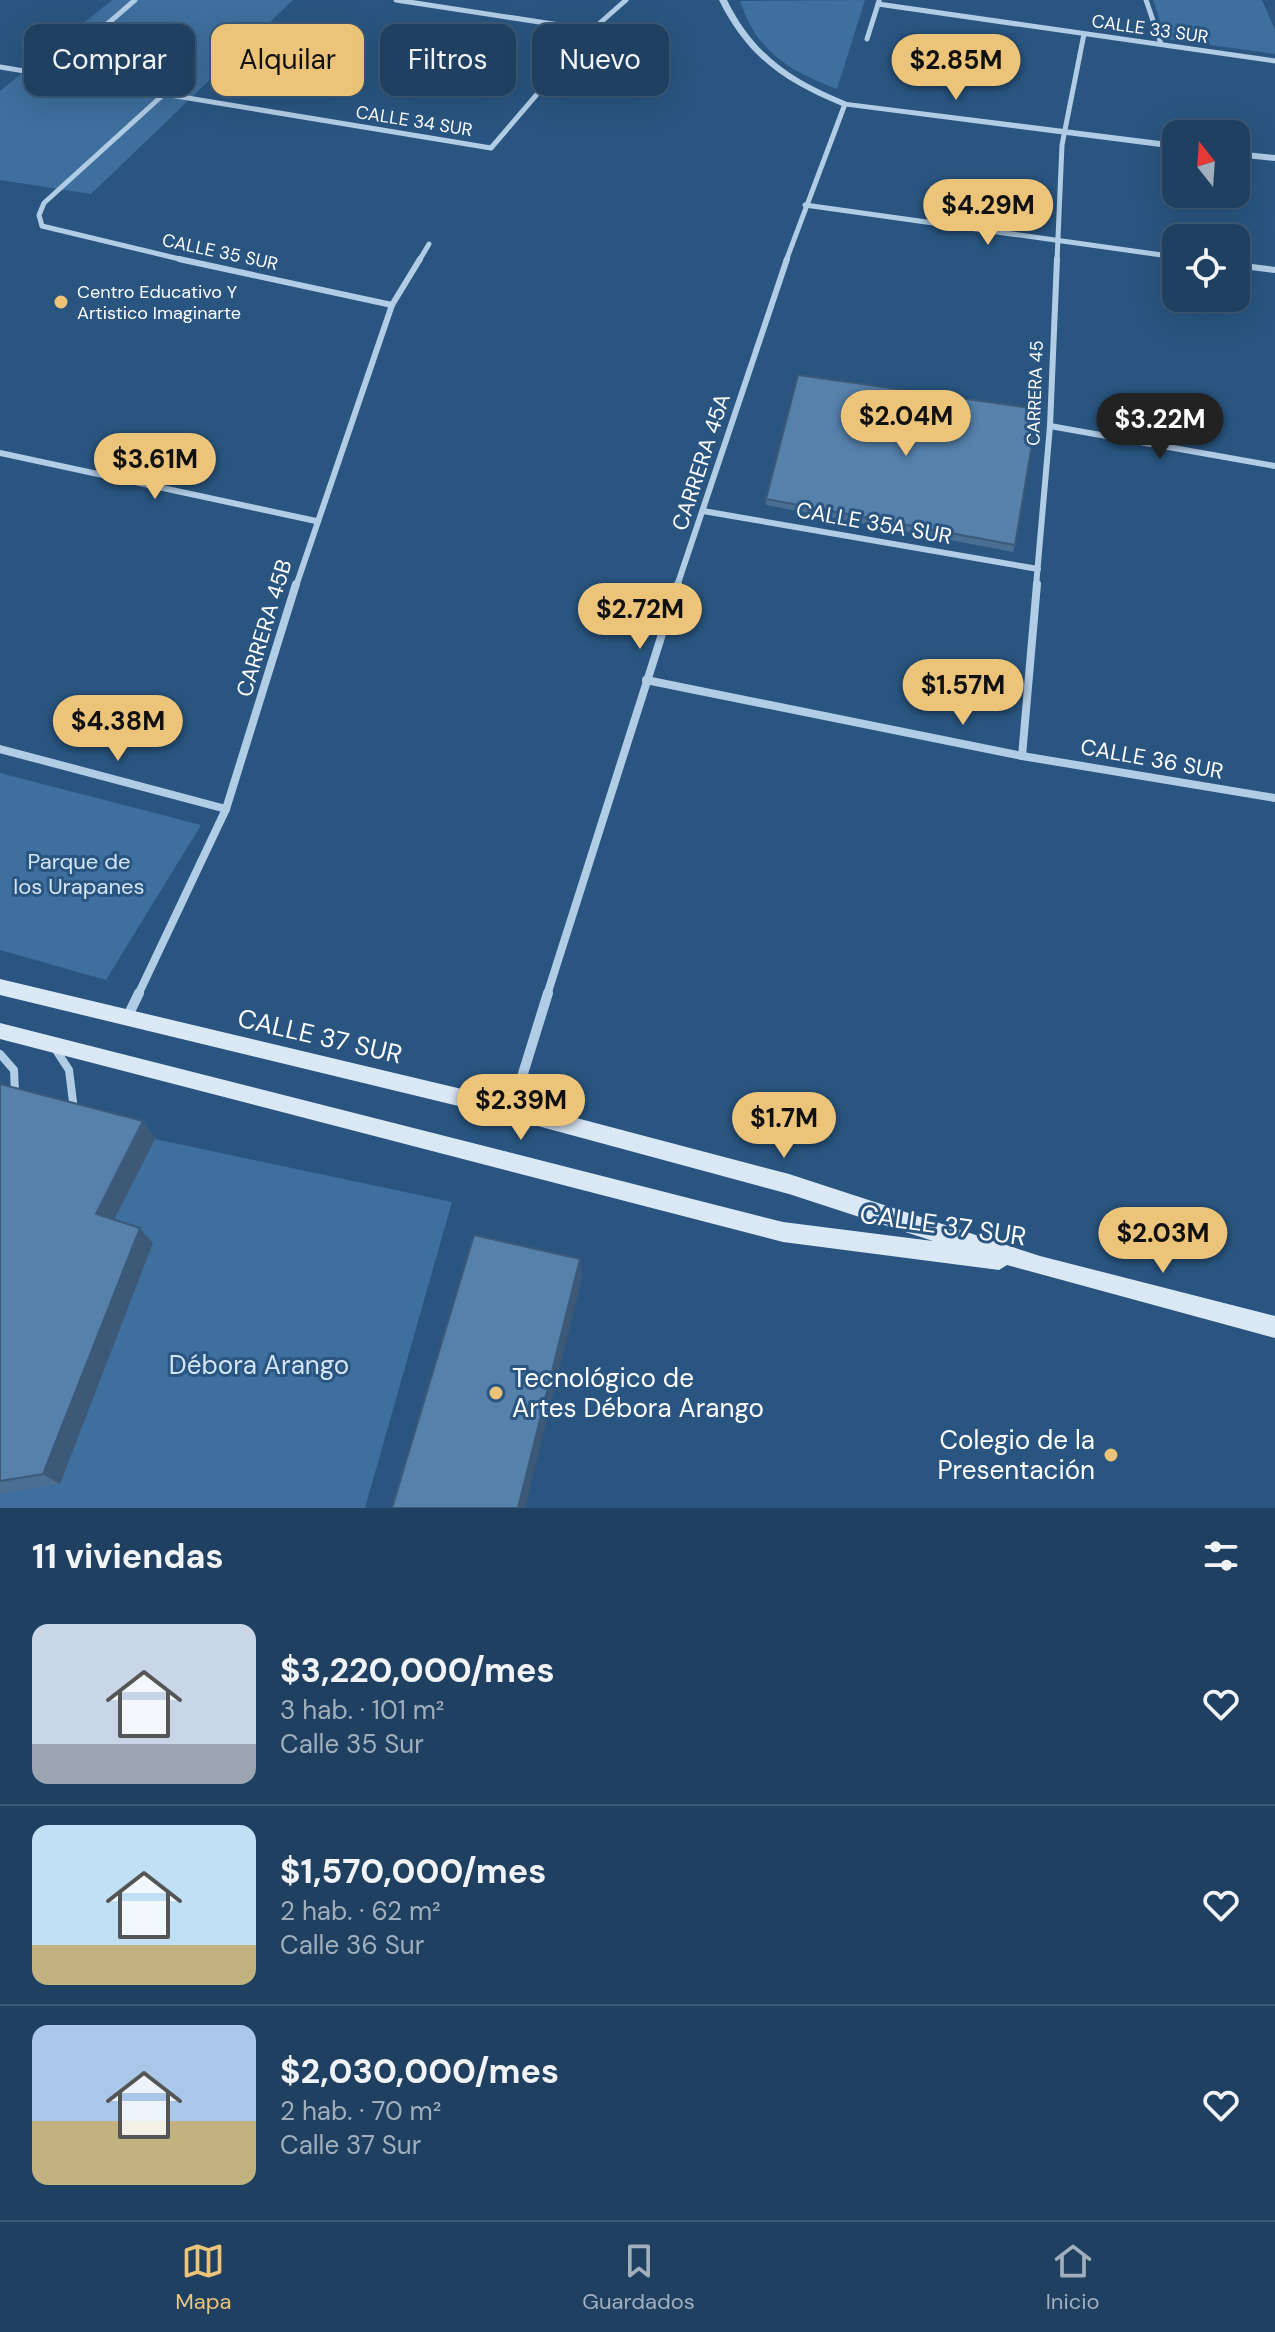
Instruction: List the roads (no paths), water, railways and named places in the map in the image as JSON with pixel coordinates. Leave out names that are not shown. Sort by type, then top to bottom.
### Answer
[{"type":"main road","name":"CALLE 37 SUR","points":[[0,987],[126,1020],[512,1110],[789,1184],[1040,1266],[1275,1327]]},
{"type":"main road","name":"CALLE 37 SUR","points":[[0,1031],[783,1232],[1040,1266]]},
{"type":"street","points":[[107,24],[135,0]]},
{"type":"street","points":[[396,0],[553,24]]},
{"type":"street","points":[[599,24],[626,0]]},
{"type":"street","points":[[723,0],[744,40],[764,59],[813,92],[845,104],[1162,144]]},
{"type":"street","points":[[1146,0],[1161,44]]},
{"type":"street","points":[[867,39],[879,2]]},
{"type":"street","name":"CALLE 33 SUR","points":[[879,2],[1275,61]]},
{"type":"street","name":"CARRERA 45","points":[[1022,756],[1050,426],[1063,133],[1084,34]]},
{"type":"street","name":"CALLE 34 SUR","points":[[0,67],[24,71]]},
{"type":"street","name":"CALLE 35 SUR","points":[[162,96],[44,203],[39,215],[42,226],[66,234],[392,305]]},
{"type":"street","name":"CALLE 34 SUR","points":[[176,96],[491,148],[536,96]]},
{"type":"street","name":"CARRERA 45A","points":[[512,1110],[646,680],[805,205],[845,104]]},
{"type":"street","points":[[1250,155],[1275,158]]},
{"type":"street","points":[[805,205],[1162,255]]},
{"type":"street","name":"CARRERA 45B","points":[[126,1020],[226,809],[316,521],[392,305],[429,244]]},
{"type":"street","points":[[1250,267],[1275,270]]},
{"type":"street","points":[[1050,426],[1275,466]]},
{"type":"street","points":[[0,453],[316,521]]},
{"type":"street","name":"CALLE 35A SUR","points":[[703,511],[1038,569]]},
{"type":"street","name":"CALLE 36 SUR","points":[[646,680],[1022,756],[1275,798]]},
{"type":"street","points":[[0,749],[226,809]]},
{"type":"lane","points":[[51,1045],[63,1056],[74,1085],[74,1118]]},
{"type":"lane","points":[[0,1054],[14,1070],[16,1102]]},
{"type":"place","name":"Centro Educativo Y Artistico Imaginarte","points":[[61,302]]},
{"type":"place","name":"Tecnológico de Artes Débora Arango","points":[[496,1393]]},
{"type":"place","name":"Colegio de la Presentación","points":[[1111,1455]]},
{"type":"park label","name":"Parque de los Urapanes","points":[[79,874]]},
{"type":"park label","name":"Débora Arango","points":[[259,1365]]}]
